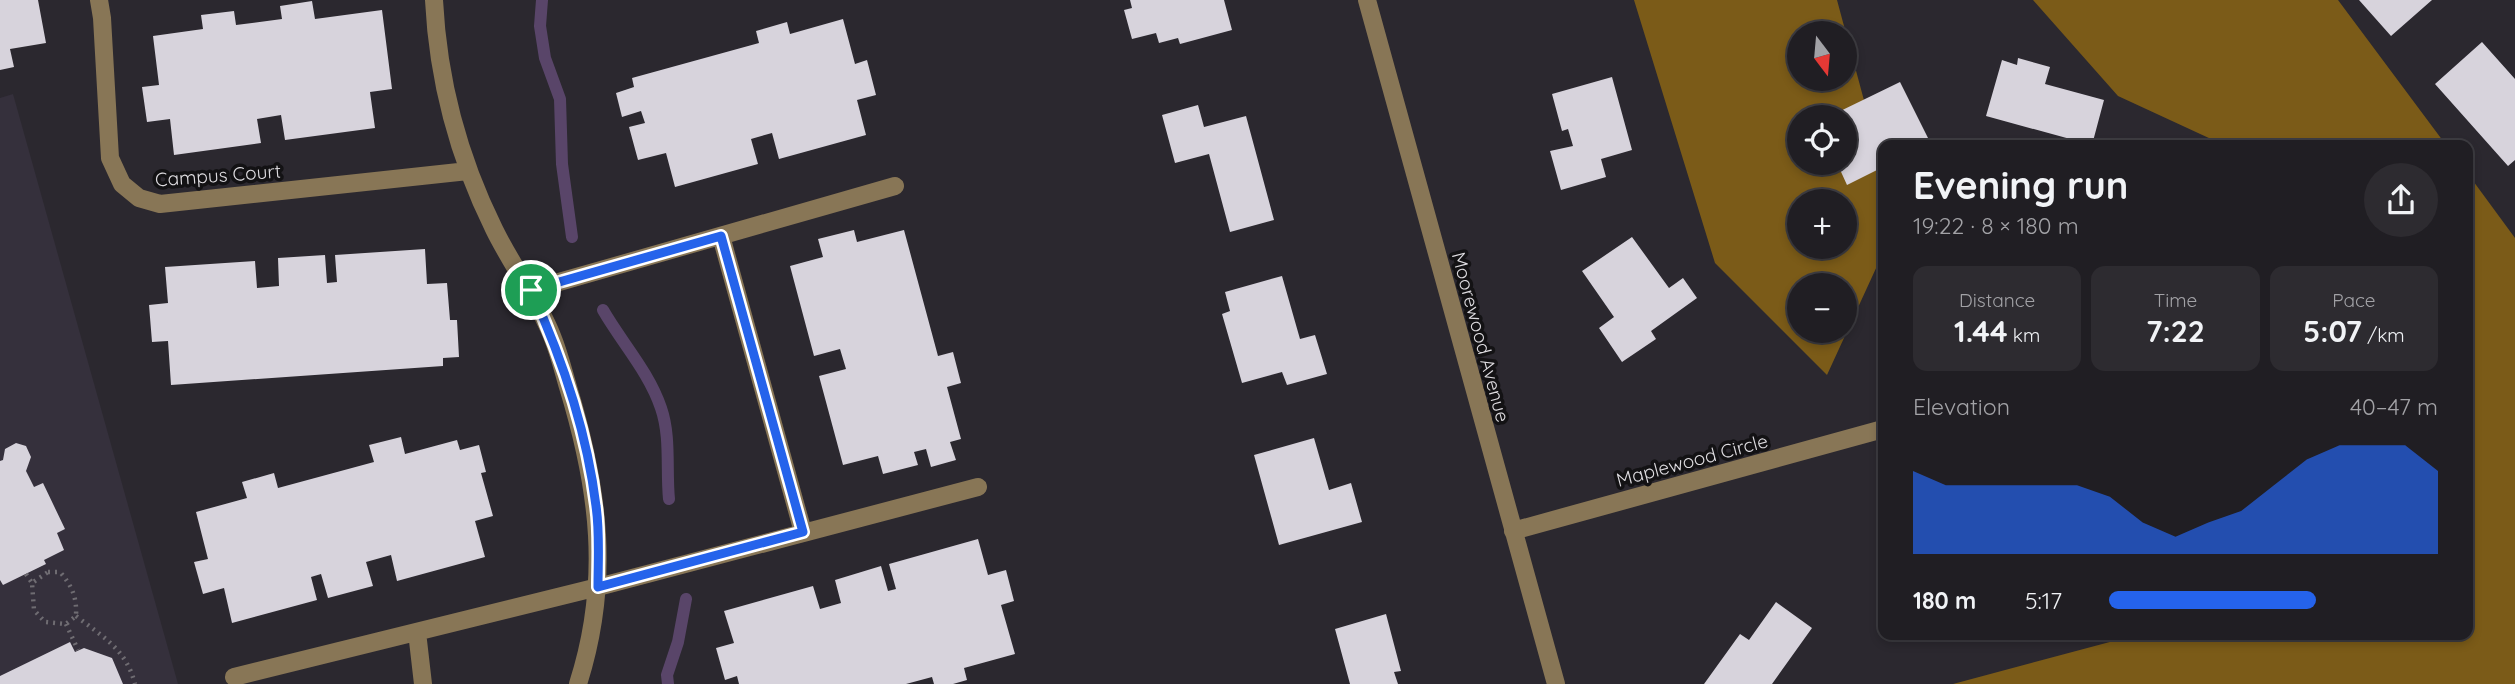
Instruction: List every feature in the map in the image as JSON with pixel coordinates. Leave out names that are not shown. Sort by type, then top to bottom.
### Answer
[{"type":"street","name":"Campus Court","points":[[99,0],[110,158],[122,184],[139,198],[160,204],[468,172]]},
{"type":"street","points":[[434,0],[436,46],[453,124],[468,172],[495,231],[531,290],[552,337],[582,433],[596,508],[598,587],[588,652],[578,684]]},
{"type":"street","name":"Moorewood Avenue","points":[[1367,0],[1556,684]]},
{"type":"street","points":[[531,290],[895,186]]},
{"type":"street","points":[[721,236],[803,532]]},
{"type":"street","name":"Maplewood Circle","points":[[1513,531],[1878,430]]},
{"type":"street","points":[[234,677],[598,587],[978,487]]},
{"type":"street","points":[[417,632],[423,684]]},
{"type":"path","points":[[26,574],[32,583],[34,610],[45,622],[66,624],[76,616],[77,600],[70,584],[60,572],[48,572],[32,583]]},
{"type":"path","points":[[76,616],[109,641],[129,664],[135,684]]},
{"type":"path","points":[[66,624],[78,650]]},
{"type":"shaded area","points":[[1634,0],[1837,0],[1843,21],[1787,21],[1787,91],[1857,91],[1857,74],[1878,152],[1878,264],[1857,310],[1857,273],[1787,273],[1787,335],[1715,263]]},
{"type":"shaded area","points":[[2033,0],[2338,0],[2442,140],[2213,140],[2118,96]]},
{"type":"shaded area","points":[[13,94],[178,684],[0,684],[0,98]]},
{"type":"shaded area","points":[[2473,181],[2515,238],[2515,684],[1953,684],[2117,640],[2473,640]]},
{"type":"shaded area","points":[[1795,343],[1842,343],[1827,375]]},
{"type":"building","points":[[0,0],[38,0],[46,43],[10,49],[14,67],[0,70]]},
{"type":"building","points":[[1130,0],[1224,0],[1232,30],[1180,44],[1178,38],[1159,43],[1156,33],[1132,39],[1124,10],[1132,8]]},
{"type":"building","points":[[2359,0],[2432,0],[2391,36]]},
{"type":"building","points":[[312,1],[315,19],[382,10],[392,89],[370,92],[375,128],[285,140],[281,115],[257,119],[261,143],[174,155],[170,119],[147,122],[142,87],[159,85],[153,36],[203,29],[201,15],[234,11],[236,25],[282,19],[280,6]]},
{"type":"building","points":[[843,19],[855,64],[867,60],[876,95],[857,100],[866,135],[779,159],[772,133],[751,139],[758,164],[675,187],[666,153],[638,160],[629,127],[645,123],[641,111],[622,117],[616,93],[634,87],[632,78],[759,43],[756,31],[787,22],[790,34]]},
{"type":"building","points":[[2482,42],[2515,79],[2515,160],[2508,166],[2435,84]]},
{"type":"building","points":[[2018,58],[2050,67],[2045,84],[2104,100],[2093,140],[2074,140],[1986,116],[2002,60],[2017,65]]},
{"type":"building","points":[[1612,77],[1632,150],[1601,159],[1606,177],[1561,190],[1550,151],[1573,146],[1568,129],[1562,131],[1552,94]]},
{"type":"building","points":[[1900,82],[1929,140],[1878,140],[1878,170],[1847,185],[1842,175],[1857,175],[1857,105],[1853,105]]},
{"type":"building","points":[[1198,105],[1204,127],[1246,116],[1274,220],[1230,232],[1209,154],[1175,163],[1162,115]]},
{"type":"building","points":[[854,230],[857,242],[904,230],[938,356],[953,352],[961,383],[947,387],[961,439],[950,442],[956,460],[931,467],[926,449],[914,452],[918,465],[883,474],[878,456],[843,465],[819,376],[846,369],[840,349],[814,356],[790,266],[823,257],[818,239]]},
{"type":"building","points":[[1632,237],[1669,288],[1683,278],[1697,298],[1651,331],[1656,339],[1622,362],[1599,328],[1614,317],[1582,271]]},
{"type":"building","points":[[425,249],[427,284],[447,283],[450,320],[457,320],[459,357],[443,358],[443,366],[171,385],[168,341],[152,342],[149,305],[168,303],[165,267],[255,261],[257,288],[279,286],[278,258],[325,255],[327,283],[337,282],[335,255]]},
{"type":"building","points":[[1282,276],[1300,339],[1315,335],[1327,374],[1287,385],[1282,372],[1242,383],[1222,314],[1230,311],[1225,292]]},
{"type":"building","points":[[401,437],[405,454],[457,440],[460,450],[479,445],[486,472],[481,473],[493,516],[475,521],[485,557],[397,581],[391,555],[366,562],[373,586],[328,598],[321,574],[311,577],[317,600],[232,623],[224,588],[203,594],[194,562],[208,559],[196,512],[247,498],[242,482],[274,473],[278,488],[374,462],[369,445]]},
{"type":"building","points":[[1314,438],[1329,490],[1351,483],[1362,522],[1279,545],[1254,455]]},
{"type":"building","points":[[16,443],[26,446],[31,457],[26,471],[34,487],[43,483],[65,529],[57,533],[64,550],[44,560],[46,564],[3,585],[0,580],[0,461],[3,460],[5,449]]},
{"type":"building","points":[[978,539],[988,575],[1006,570],[1014,601],[1001,605],[1015,654],[964,668],[967,680],[953,684],[934,684],[932,677],[906,684],[739,684],[737,676],[725,680],[716,648],[734,643],[724,611],[813,586],[820,609],[841,603],[835,580],[881,566],[888,591],[896,589],[889,564]]},
{"type":"building","points":[[1776,602],[1812,628],[1772,684],[1704,684],[1740,634],[1749,640]]},
{"type":"building","points":[[1386,614],[1401,671],[1394,672],[1398,684],[1350,684],[1335,629]]},
{"type":"building","points":[[70,642],[75,652],[84,648],[112,658],[123,684],[0,684],[0,676]]},
{"type":"waterway","points":[[542,0],[540,26],[545,58],[560,99],[562,164],[572,237]]},
{"type":"waterway","points":[[603,310],[642,370],[661,408],[667,442],[669,499]]},
{"type":"waterway","points":[[668,684],[667,675],[678,642],[686,599]]},
{"type":"route","points":[[721,236],[803,532],[598,587],[596,508],[582,433],[552,337],[531,290],[721,236]]}]
